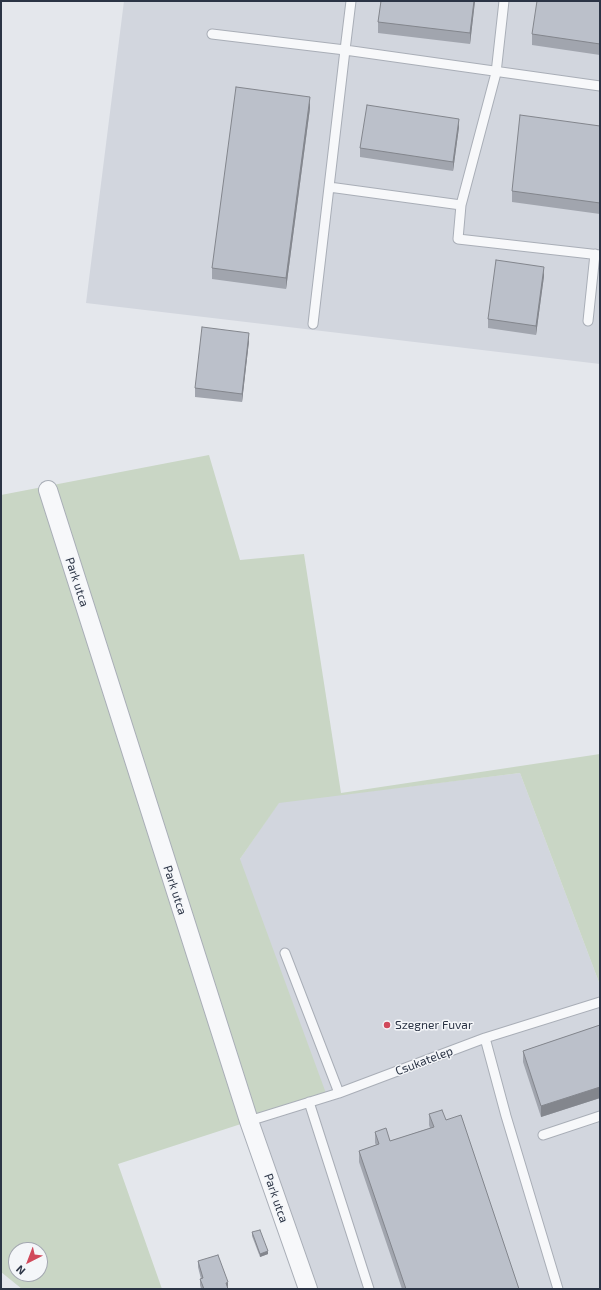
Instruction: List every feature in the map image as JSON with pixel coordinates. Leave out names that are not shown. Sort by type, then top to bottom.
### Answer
[{"type":"street","name":"Park utca","points":[[48,490],[249,1121],[308,1289]]},
{"type":"lane","points":[[312,324],[351,1]]},
{"type":"lane","points":[[504,1],[496,73],[461,205],[458,239],[598,255],[588,322]]},
{"type":"lane","points":[[212,34],[345,50],[496,73],[600,86]]},
{"type":"lane","points":[[328,187],[461,205]]},
{"type":"lane","points":[[286,953],[339,1093]]},
{"type":"lane","name":"Csukatelep","points":[[249,1121],[339,1093],[485,1038],[600,1002]]},
{"type":"lane","points":[[485,1038],[506,1116],[558,1289]]},
{"type":"lane","points":[[309,1102],[369,1289]]},
{"type":"lane","points":[[543,1134],[600,1116]]},
{"type":"shaded area","points":[[124,1],[600,1],[600,364],[86,303]]},
{"type":"shaded area","points":[[520,773],[600,985],[600,1289],[313,1289],[245,1122],[240,859],[279,802]]},
{"type":"green space","points":[[209,455],[240,560],[304,554],[341,793],[600,754],[600,985],[520,773],[279,803],[240,859],[327,1096],[118,1164],[162,1289],[22,1289],[13,1282],[48,1282],[48,1242],[8,1242],[8,1278],[1,1272],[1,495]]},
{"type":"building","points":[[381,1],[474,1],[470,33],[378,22]]},
{"type":"building","points":[[537,1],[600,1],[600,44],[532,34]]},
{"type":"building","points":[[236,87],[310,97],[286,278],[212,268]]},
{"type":"building","points":[[367,105],[459,119],[453,162],[360,148]]},
{"type":"building","points":[[520,115],[600,126],[600,203],[512,191]]},
{"type":"building","points":[[496,260],[544,267],[536,326],[488,319]]},
{"type":"building","points":[[202,327],[249,333],[242,394],[195,388]]},
{"type":"building","points":[[600,1025],[600,1087],[541,1106],[523,1051]]},
{"type":"building","points":[[442,1110],[446,1120],[461,1115],[519,1289],[406,1289],[359,1151],[379,1144],[375,1132],[386,1128],[390,1141],[434,1127],[429,1114]]},
{"type":"building","points":[[260,1230],[268,1251],[260,1254],[252,1232]]},
{"type":"building","points":[[218,1255],[228,1282],[226,1283],[228,1289],[204,1289],[200,1279],[203,1278],[198,1261]]},
{"type":"place","name":"Szegner Fuvar","points":[[387,1025]]}]
